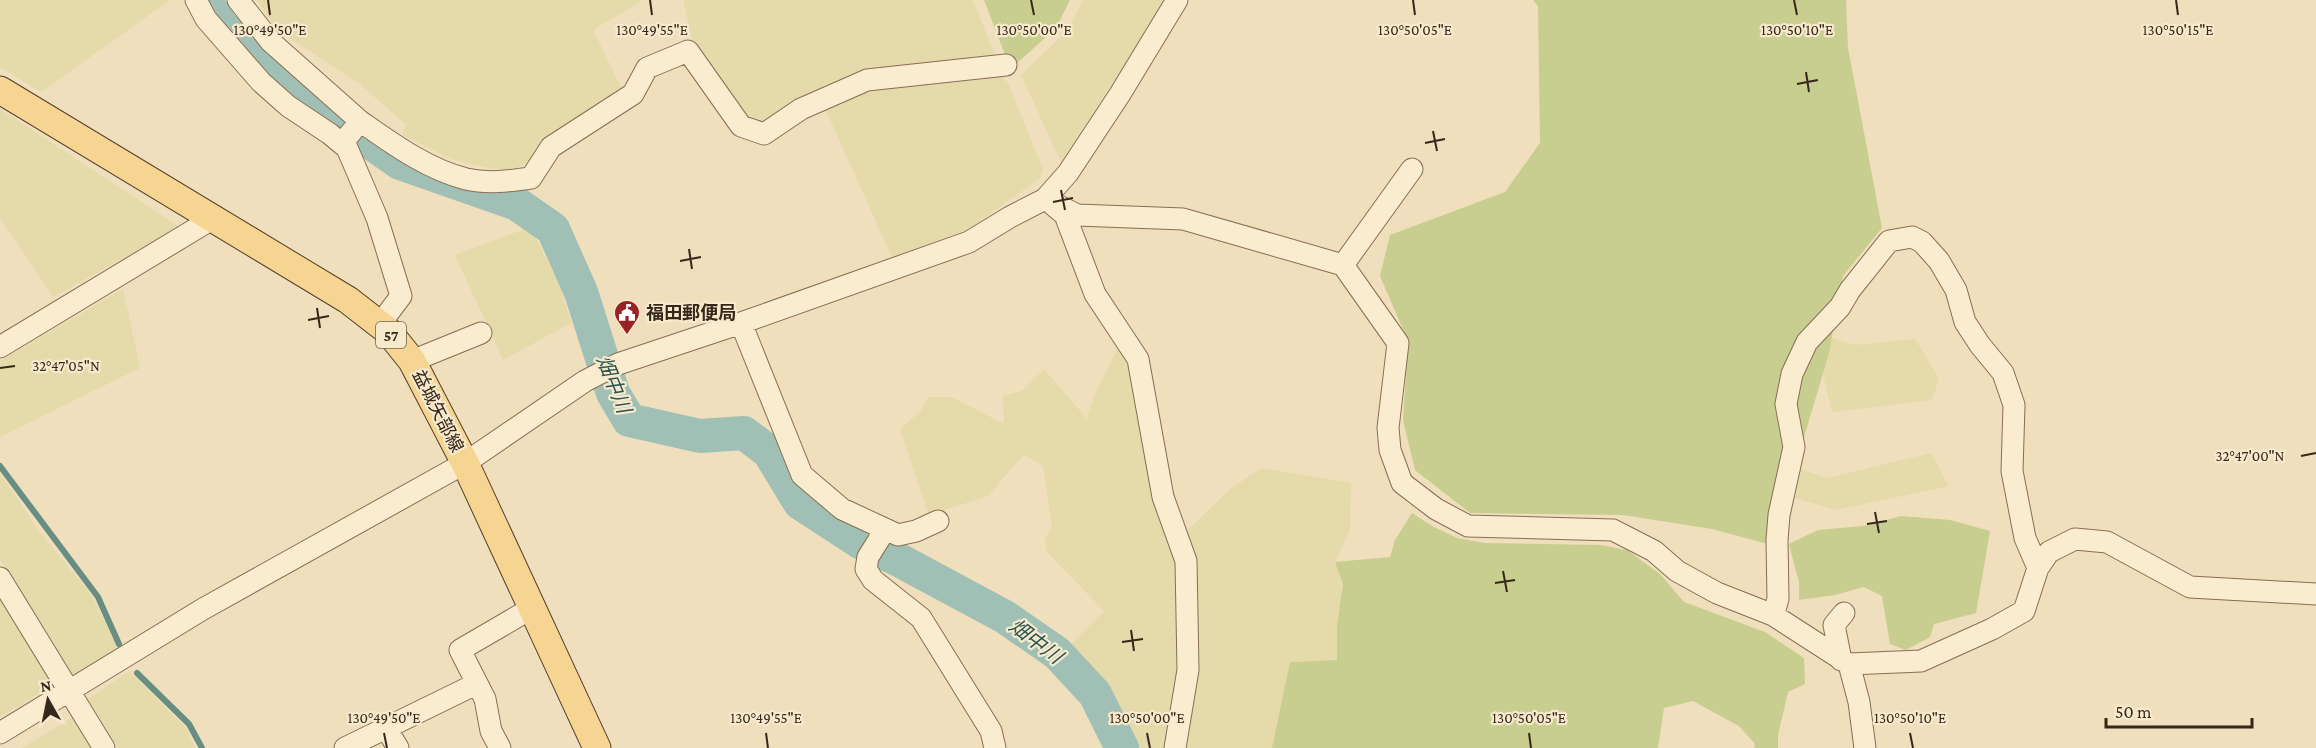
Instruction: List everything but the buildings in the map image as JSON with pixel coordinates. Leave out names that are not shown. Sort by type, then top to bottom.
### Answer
[{"type":"main road","name":"益城矢部線","points":[[0,90],[348,300],[388,331],[412,361],[465,463],[597,748]]},
{"type":"street","points":[[196,0],[206,19],[261,82],[288,106],[343,142],[347,148],[377,218],[400,296],[380,324]]},
{"type":"street","points":[[238,0],[271,42],[359,123],[403,151],[444,171],[468,179],[501,182],[531,178],[551,147],[633,94],[647,68],[688,51],[741,126],[764,134],[801,109],[867,80],[1006,65]]},
{"type":"street","points":[[0,734],[203,609],[465,463],[585,381],[618,364],[969,242],[1045,199],[1068,173],[1120,94],[1177,0]]},
{"type":"street","points":[[343,142],[359,123]]},
{"type":"street","points":[[1342,265],[1412,169]]},
{"type":"street","points":[[1045,199],[1077,215],[1183,219],[1342,265],[1398,344],[1388,428],[1390,450],[1402,483],[1436,509],[1468,526],[1612,530],[1654,551],[1677,572],[1717,593],[1773,615],[1845,662],[1921,661],[1992,630],[2024,610],[2038,568],[2049,552],[2075,539],[2107,542],[2190,587],[2316,594]]},
{"type":"street","points":[[1045,199],[1065,215],[1095,294],[1138,359],[1163,497],[1186,561],[1188,670],[1175,748]]},
{"type":"street","points":[[0,347],[212,219]]},
{"type":"street","points":[[1773,615],[1778,599],[1779,515],[1794,447],[1786,404],[1792,374],[1808,342],[1840,307],[1850,290],[1889,241],[1912,237],[1922,242],[1939,261],[1956,290],[1965,322],[2003,373],[2014,405],[2012,471],[2025,538],[2038,568]]},
{"type":"street","points":[[741,323],[802,475],[842,508],[883,533],[898,535],[916,531],[938,521]]},
{"type":"street","points":[[412,361],[481,333]]},
{"type":"street","points":[[883,533],[868,557],[866,570],[873,580],[921,618],[991,731],[995,748]]},
{"type":"street","points":[[0,578],[105,748]]},
{"type":"street","points":[[500,748],[491,731],[485,699],[460,650],[532,608]]},
{"type":"street","points":[[1844,613],[1834,625],[1858,702],[1865,748]]},
{"type":"street","points":[[345,748],[476,684]]},
{"type":"street","points":[[386,728],[398,748]]},
{"type":"shaded area","points":[[0,0],[170,0],[41,92],[0,67]]},
{"type":"shaded area","points":[[257,0],[643,0],[593,30],[624,93],[528,163],[508,172],[451,159],[402,135],[406,125],[360,84],[277,30]]},
{"type":"shaded area","points":[[683,0],[973,0],[996,58],[867,73],[762,125],[747,121],[694,47]]},
{"type":"shaded area","points":[[1083,0],[1167,0],[1061,162],[1021,75],[1069,29]]},
{"type":"shaded area","points":[[996,71],[1008,83],[1043,169],[1040,178],[966,231],[893,260],[824,106],[868,86]]},
{"type":"shaded area","points":[[0,109],[180,227],[53,297],[0,218]]},
{"type":"shaded area","points":[[530,227],[560,285],[571,323],[503,360],[455,255]]},
{"type":"shaded area","points":[[123,289],[140,368],[0,437],[0,361]]},
{"type":"shaded area","points":[[1832,338],[1855,345],[1915,339],[1939,378],[1932,400],[1832,412],[1823,374]]},
{"type":"shaded area","points":[[1120,344],[1127,350],[1182,565],[1184,670],[1173,748],[1138,748],[1097,673],[1067,648],[1104,611],[1046,551],[1045,540],[1052,527],[1043,466],[1024,454],[988,496],[929,515],[900,429],[920,412],[929,397],[951,397],[1004,424],[1003,396],[1022,391],[1044,369],[1087,419],[1096,391]]},
{"type":"shaded area","points":[[1931,453],[1949,486],[1836,510],[1792,497],[1799,469],[1828,478]]},
{"type":"shaded area","points":[[1261,468],[1351,483],[1350,529],[1335,562],[1343,590],[1337,625],[1337,660],[1290,662],[1272,748],[1182,748],[1183,535],[1229,490]]},
{"type":"shaded area","points":[[0,473],[39,531],[92,596],[118,648],[71,677],[0,560]]},
{"type":"shaded area","points":[[0,590],[56,683],[0,717]]},
{"type":"shaded area","points":[[129,671],[185,727],[196,748],[118,748],[88,699]]},
{"type":"shaded area","points":[[73,717],[92,748],[22,748]]},
{"type":"green space","points":[[984,0],[1070,0],[1056,28],[1017,63],[1006,57]]},
{"type":"green space","points":[[1533,0],[1846,0],[1848,48],[1882,228],[1843,276],[1829,353],[1772,545],[1712,529],[1623,515],[1470,513],[1415,470],[1403,420],[1408,341],[1380,276],[1390,235],[1505,192],[1540,143],[1538,6]]},
{"type":"green space","points":[[1412,513],[1457,538],[1485,543],[1601,545],[1627,550],[1660,574],[1684,602],[1765,632],[1804,658],[1805,684],[1788,692],[1778,735],[1778,748],[1754,748],[1755,744],[1739,726],[1693,701],[1664,708],[1658,748],[1272,748],[1290,662],[1337,660],[1337,625],[1343,585],[1335,562],[1390,557],[1395,540]]},
{"type":"green space","points":[[1901,516],[1950,520],[1990,531],[1976,613],[1934,624],[1930,637],[1906,650],[1890,644],[1882,596],[1864,587],[1835,595],[1799,600],[1799,582],[1789,544],[1818,530],[1863,526]]},
{"type":"waterway","name":"畑中川","points":[[207,3],[222,27],[320,107],[400,163],[517,204],[553,229],[581,292],[613,393],[629,420],[700,436],[744,433],[769,452],[800,503],[860,542],[897,559],[1005,617],[1057,653],[1095,694],[1122,748]]},
{"type":"waterway","points":[[0,466],[98,597],[119,644]]},
{"type":"waterway","points":[[137,673],[189,724],[202,748]]},
{"type":"place","name":"福田郵便局","points":[[627,336]]}]
